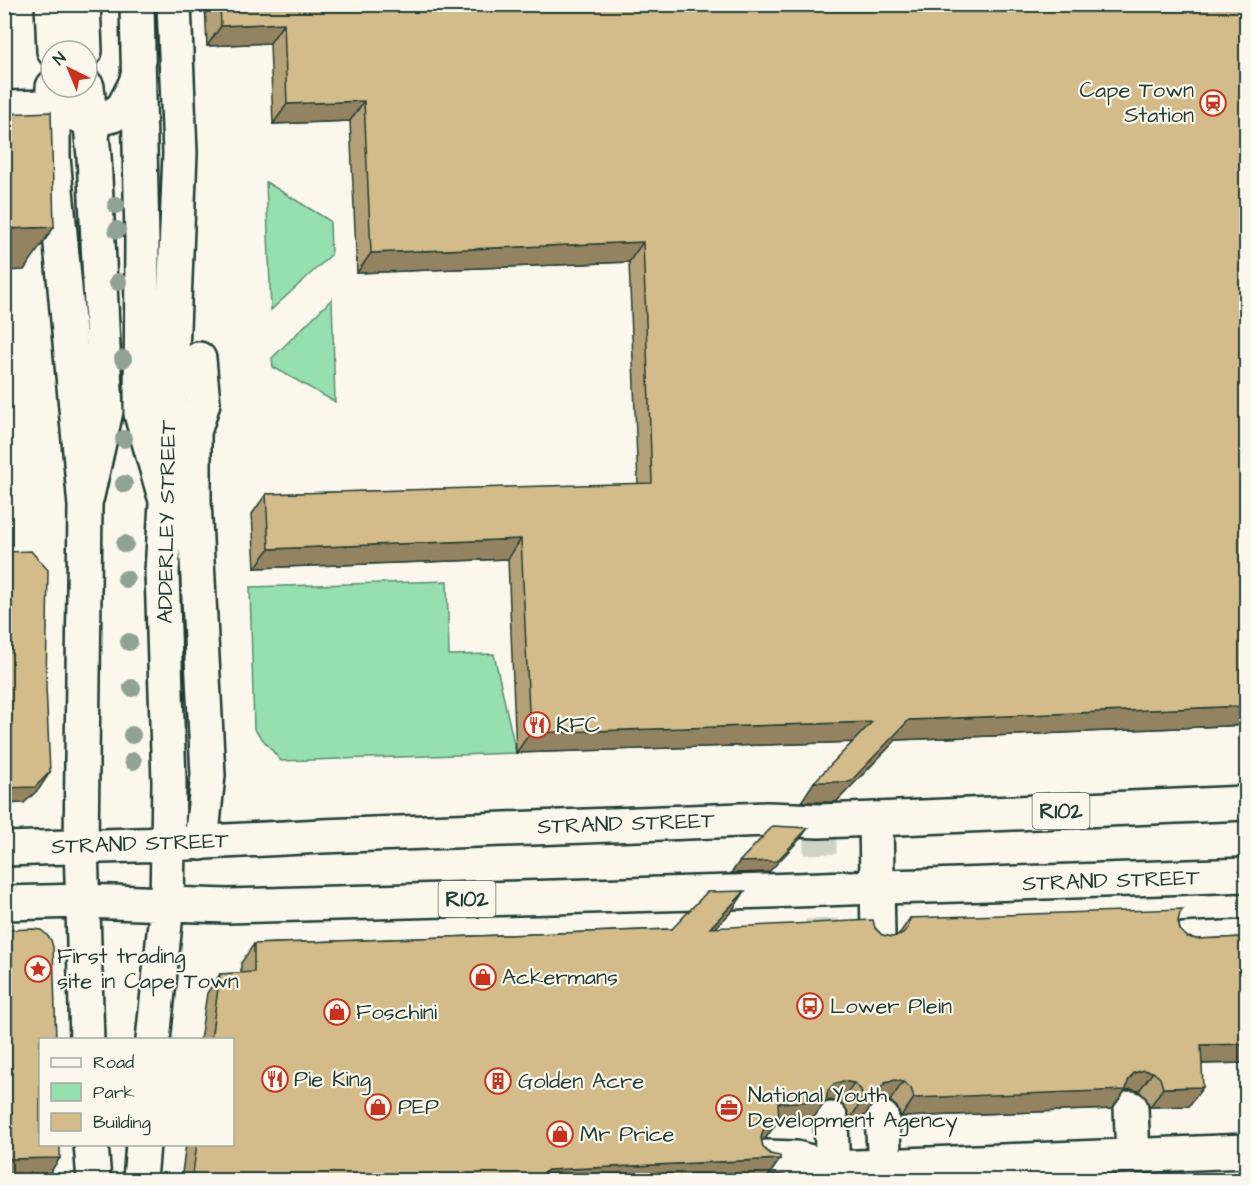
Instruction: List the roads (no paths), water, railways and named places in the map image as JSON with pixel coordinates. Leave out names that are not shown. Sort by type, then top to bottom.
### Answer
[{"type":"main road","points":[[52,4],[53,39]]},
{"type":"main road","points":[[83,4],[84,39]]},
{"type":"main road","points":[[137,4],[142,240],[141,414],[166,503]]},
{"type":"main road","name":"ADDERLEY STREET","points":[[153,1038],[167,904],[169,782],[162,572],[180,153],[174,4]]},
{"type":"main road","points":[[56,99],[89,119],[113,115],[123,108],[135,85],[139,71]]},
{"type":"main road","points":[[4,108],[44,99]]},
{"type":"main road","points":[[53,99],[53,157],[85,506],[81,847],[87,1038]]},
{"type":"main road","points":[[85,506],[106,411],[94,156],[88,99]]},
{"type":"main road","points":[[199,359],[203,403],[194,432],[194,501],[207,775],[201,843]]},
{"type":"main road","name":"STRAND STREET","points":[[4,849],[767,819],[819,821],[876,819],[1246,803]]},
{"type":"main road","points":[[876,819],[878,938]]},
{"type":"main road","name":"STRAND STREET","points":[[4,903],[83,901],[227,906],[1246,875]]},
{"type":"main road","points":[[1183,940],[1246,937]]},
{"type":"main road","points":[[1131,1108],[1133,1156]]},
{"type":"main road","points":[[882,1118],[886,1173]]},
{"type":"main road","points":[[831,1119],[833,1174]]},
{"type":"main road","points":[[91,1146],[94,1180]]},
{"type":"main road","points":[[140,1180],[143,1146]]},
{"type":"main road","points":[[801,1180],[833,1174],[886,1173],[1133,1156],[1246,1151]]},
{"type":"main road","points":[[766,1157],[796,1158],[833,1174]]},
{"type":"tunnel","points":[[819,821],[824,968]]},
{"type":"place","name":"Cape Town Station","points":[[1213,103]]},
{"type":"place","name":"KFC","points":[[537,725]]},
{"type":"place","name":"First trading site in Cape Town","points":[[38,969]]},
{"type":"place","name":"Ackermans","points":[[483,977]]},
{"type":"place","name":"Lower Plein","points":[[810,1006]]},
{"type":"place","name":"Foschini","points":[[337,1012]]},
{"type":"place","name":"Pie King","points":[[275,1079]]},
{"type":"place","name":"Golden Acre","points":[[498,1081]]},
{"type":"place","name":"PEP","points":[[378,1107]]},
{"type":"place","name":"National Youth Development Agency","points":[[729,1108]]},
{"type":"place","name":"Mr Price","points":[[560,1134]]}]
